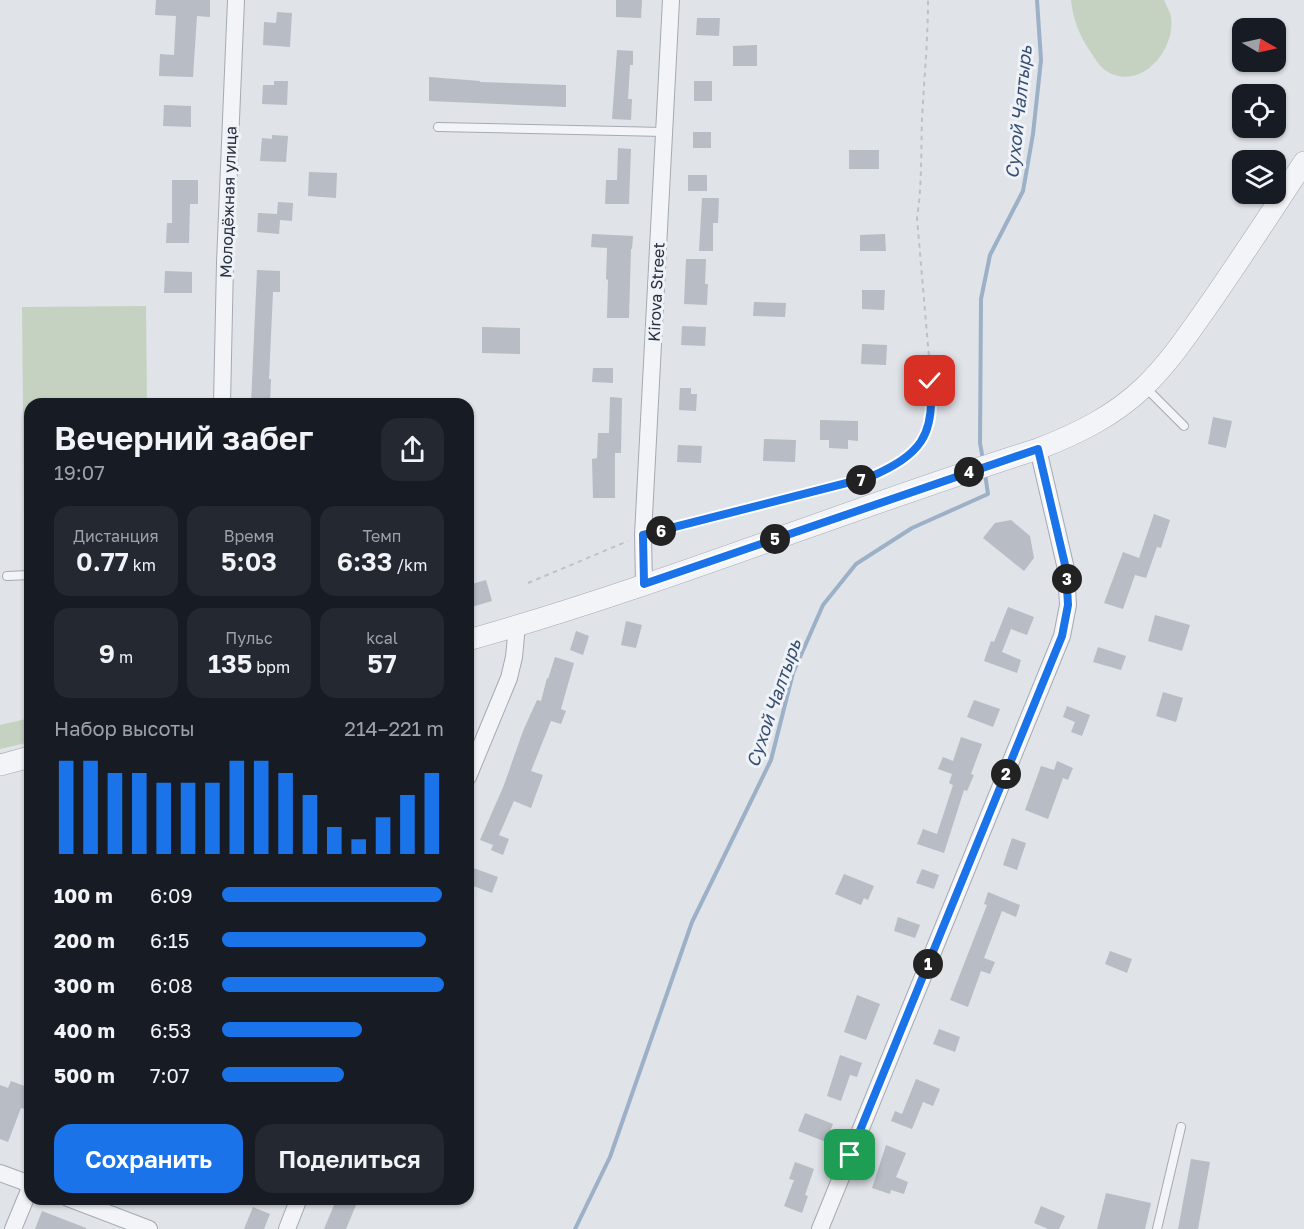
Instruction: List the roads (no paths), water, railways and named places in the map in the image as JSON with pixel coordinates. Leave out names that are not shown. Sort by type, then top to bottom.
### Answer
[{"type":"street","name":"Молодёжная улица","points":[[222,398],[225,263],[236,0]]},
{"type":"street","name":"Kirova Street","points":[[644,584],[643,535],[671,0]]},
{"type":"street","points":[[474,638],[644,584],[1038,449],[1071,436],[1104,418],[1144,386],[1190,331],[1304,162]]},
{"type":"street","points":[[820,1229],[1062,636],[1068,605],[1066,569],[1038,449]]},
{"type":"street","points":[[474,763],[509,678],[517,626]]},
{"type":"street","points":[[0,765],[24,759]]},
{"type":"street","points":[[0,1173],[24,1183]]},
{"type":"street","points":[[13,1229],[24,1201]]},
{"type":"street","points":[[86,1205],[149,1229]]},
{"type":"street","points":[[287,1229],[296,1205]]},
{"type":"lane","points":[[438,127],[664,132]]},
{"type":"lane","points":[[1144,386],[1184,426]]},
{"type":"lane","points":[[7,576],[24,575]]},
{"type":"lane","points":[[1157,1229],[1181,1127]]},
{"type":"waterway","name":"Сухой Чалтырь","points":[[983,460],[980,443],[981,299],[990,255],[1023,191],[1033,134],[1041,60],[1037,0]]},
{"type":"waterway","name":"Сухой Чалтырь","points":[[575,1229],[610,1157],[692,922],[771,760],[793,673],[823,605],[856,564],[912,528],[988,494],[985,474]]}]
